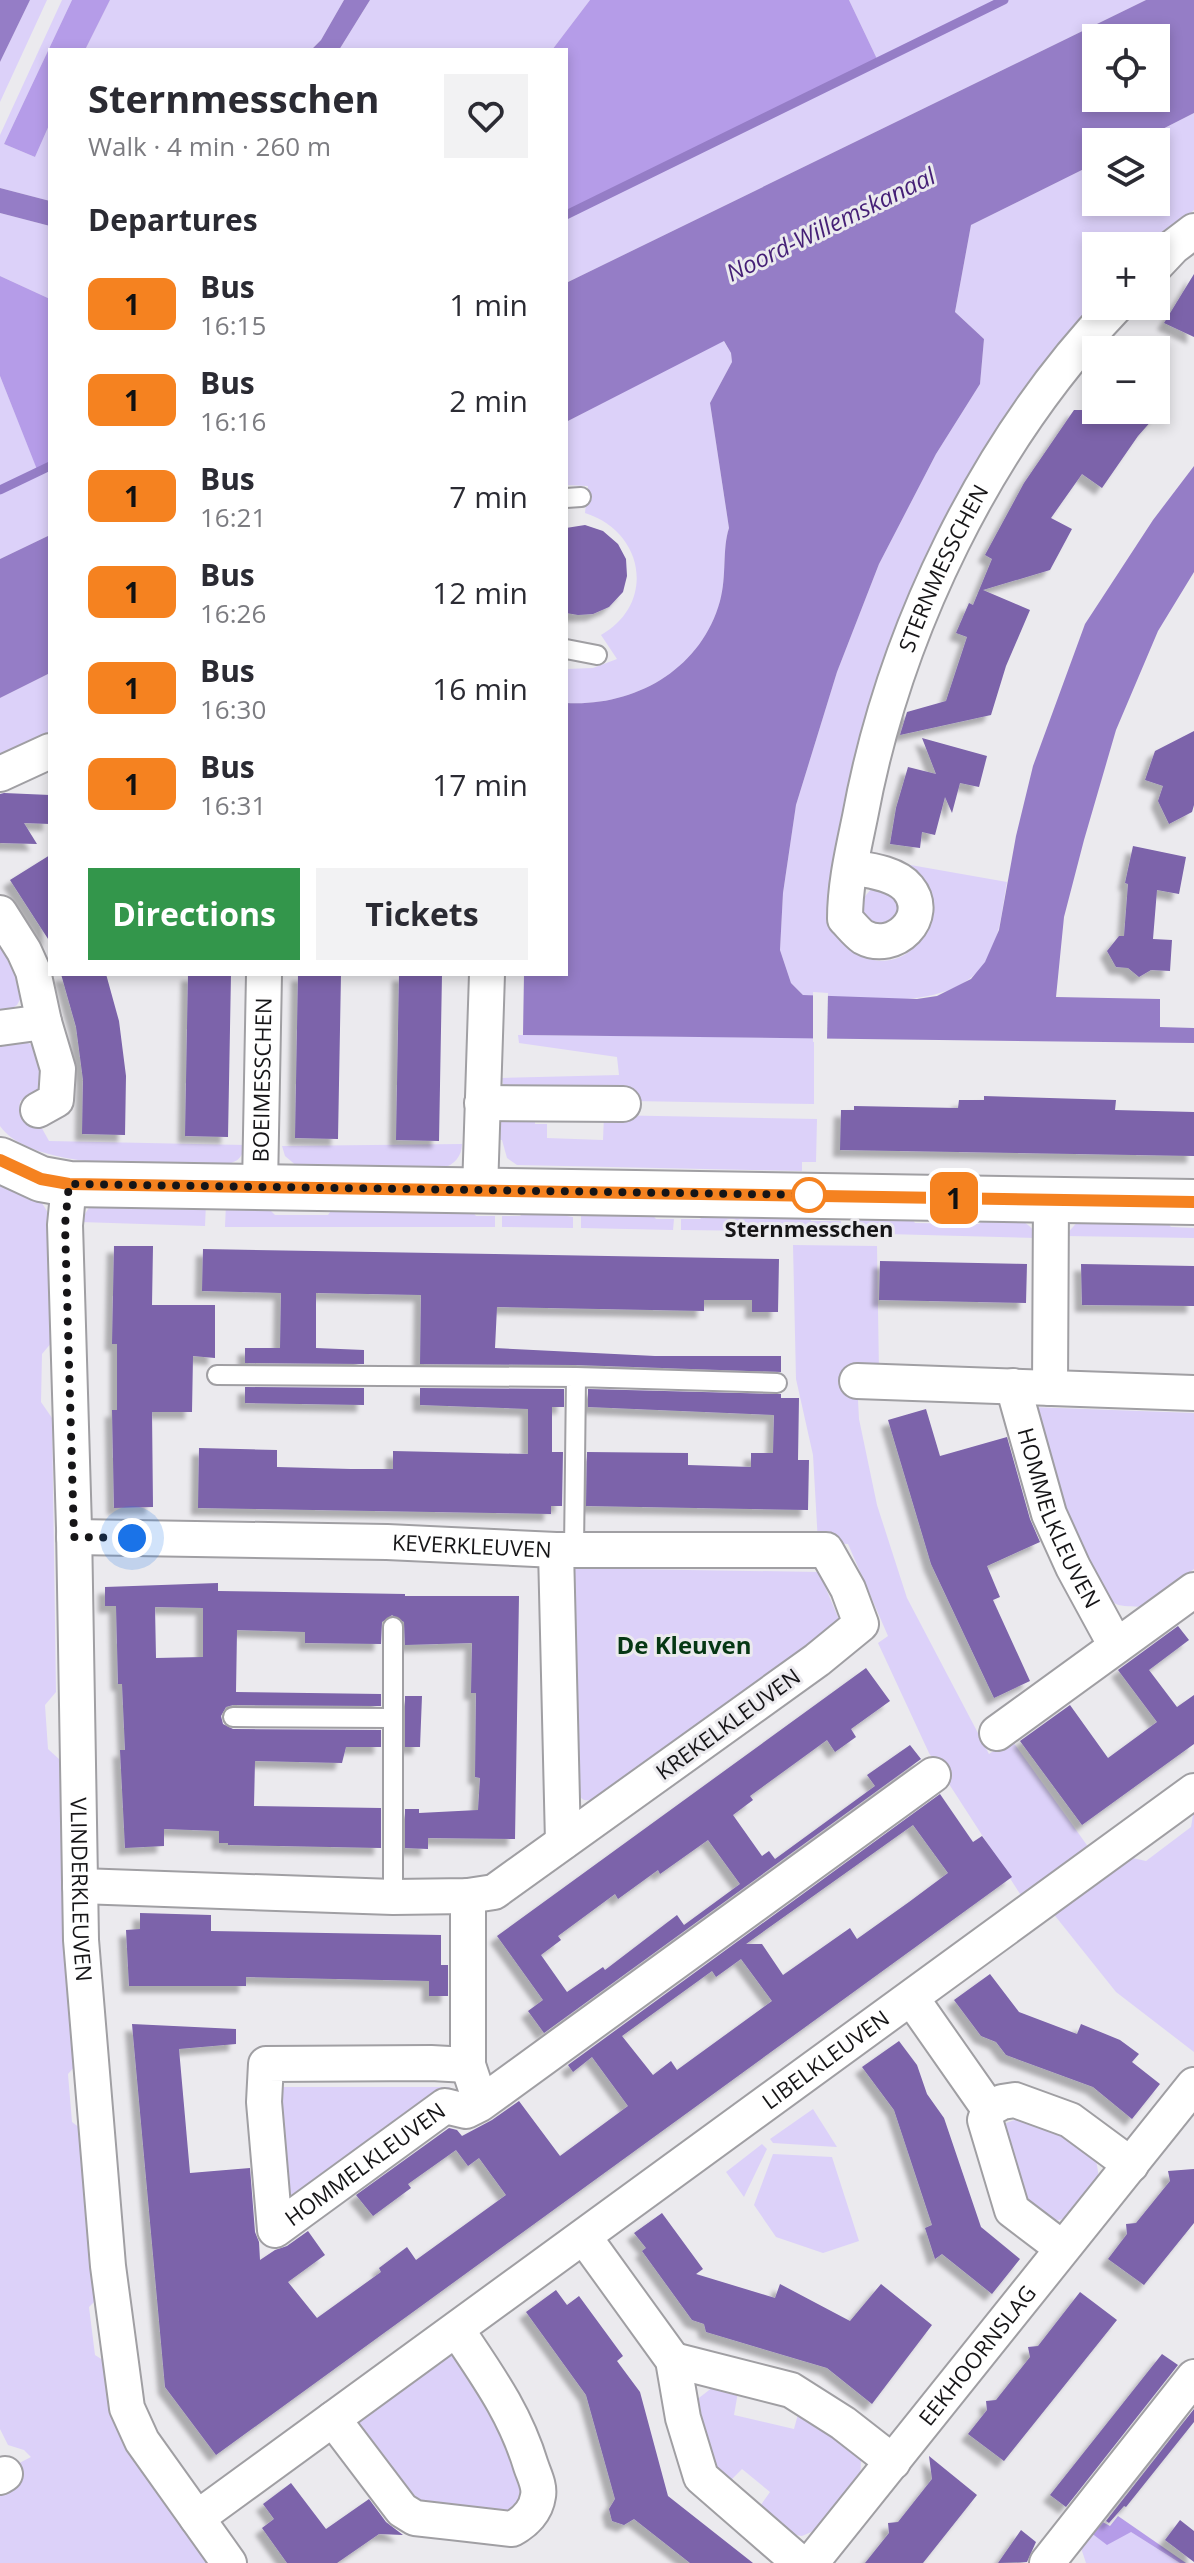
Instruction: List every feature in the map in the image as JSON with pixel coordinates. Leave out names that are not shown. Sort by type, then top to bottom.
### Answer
[{"type":"street","points":[[1170,250],[1194,231]]},
{"type":"street","name":"STERNMESSCHEN","points":[[850,867],[867,776],[900,665],[948,549],[1011,439],[1083,340],[1102,320]]},
{"type":"street","points":[[0,774],[48,752]]},
{"type":"street","points":[[0,913],[33,971],[58,1069],[56,1100],[38,1110]]},
{"type":"street","name":"BOEIMESSCHEN","points":[[260,1186],[264,976]]},
{"type":"street","points":[[480,1190],[487,976]]},
{"type":"street","points":[[0,1028],[44,1022]]},
{"type":"street","points":[[482,1103],[623,1104]]},
{"type":"street","points":[[0,1160],[41,1179],[69,1184],[1194,1202]]},
{"type":"street","name":"VLINDERKLEUVEN","points":[[69,1184],[65,1225],[81,1940],[107,2251],[127,2408],[142,2441],[229,2563]]},
{"type":"street","points":[[1050,1388],[1051,1200]]},
{"type":"street","points":[[857,1381],[1194,1393]]},
{"type":"street","name":"HOMMELKLEUVEN","points":[[1013,1386],[1049,1514],[1073,1567],[1116,1646]]},
{"type":"street","name":"KEVERKLEUVEN","points":[[74,1537],[387,1542],[565,1550],[826,1550],[848,1589]]},
{"type":"street","points":[[563,1842],[565,1550]]},
{"type":"street","name":"KREKELKLEUVEN","points":[[80,1886],[393,1897],[468,1896],[494,1892],[817,1660],[861,1624],[848,1589]]},
{"type":"street","points":[[997,1733],[1194,1590]]},
{"type":"street","points":[[468,1896],[468,2065],[480,2104],[933,1775]]},
{"type":"street","name":"LIBELKLEUVEN","points":[[197,2518],[1194,1791]]},
{"type":"street","points":[[912,1999],[989,2109]]},
{"type":"street","name":"HOMMELKLEUVEN","points":[[468,2065],[266,2064],[264,2102],[275,2230],[445,2106],[466,2111],[480,2104]]},
{"type":"street","name":"EEKHOORNSLAG","points":[[811,2563],[1194,2085]]},
{"type":"street","points":[[1062,2248],[1012,2210],[985,2120],[989,2109],[1015,2100],[1070,2120],[1131,2165]]},
{"type":"street","points":[[584,2237],[673,2360],[683,2418],[701,2477],[800,2563]]},
{"type":"street","points":[[333,2419],[402,2510],[415,2518],[512,2529],[524,2522],[536,2505],[539,2492],[524,2442],[508,2405],[457,2330]]},
{"type":"street","points":[[673,2360],[791,2390],[843,2423],[893,2462]]},
{"type":"street","points":[[1047,2563],[1194,2377]]},
{"type":"lane","points":[[568,649],[597,655]]},
{"type":"lane","points":[[217,1375],[576,1377],[777,1383]]},
{"type":"lane","points":[[565,1550],[576,1377]]},
{"type":"lane","points":[[393,1627],[393,1897]]},
{"type":"lane","points":[[233,1717],[392,1718]]},
{"type":"shaded area","points":[[30,0],[47,0],[0,102],[0,62]]},
{"type":"shaded area","points":[[62,0],[72,0],[4,144],[35,157],[48,128],[48,200],[0,188],[0,135]]},
{"type":"shaded area","points":[[72,0],[110,0],[86,48],[49,48]]},
{"type":"shaded area","points":[[110,0],[344,0],[313,48],[86,48]]},
{"type":"shaded area","points":[[370,0],[590,0],[554,48],[340,48]]},
{"type":"shaded area","points":[[590,0],[849,0],[878,61],[568,214],[568,48],[554,48]]},
{"type":"shaded area","points":[[849,0],[1146,0],[1097,24],[1082,24],[1082,31],[568,282],[568,213],[878,61]]},
{"type":"shaded area","points":[[48,51],[48,128],[35,157],[4,144]]},
{"type":"shaded area","points":[[1194,113],[1194,210],[1169,232],[1082,232],[1082,318],[1016,405],[922,569],[846,943],[860,955],[875,960],[890,960],[903,956],[923,936],[929,922],[927,892],[921,877],[905,864],[1007,882],[994,945],[984,964],[969,980],[949,990],[926,996],[875,1000],[803,995],[791,983],[780,950],[783,893],[796,805],[837,672],[879,564],[936,454],[980,384],[984,339],[955,312],[971,225],[1082,170],[1082,216],[1170,216],[1170,128],[1165,128]]},
{"type":"shaded area","points":[[0,213],[48,225],[48,298],[0,276]]},
{"type":"shaded area","points":[[0,276],[48,298],[48,467],[38,472],[0,376]]},
{"type":"shaded area","points":[[723,340],[731,353],[732,362],[710,403],[729,528],[722,592],[711,625],[681,665],[661,679],[640,691],[591,703],[568,703],[568,669],[593,668],[617,659],[601,635],[619,622],[630,606],[636,588],[636,570],[631,552],[621,536],[605,522],[585,513],[588,486],[568,485],[568,421]]},
{"type":"shaded area","points":[[0,376],[38,471],[48,467],[48,536],[0,559]]},
{"type":"shaded area","points":[[48,674],[48,736],[0,759],[0,698]]},
{"type":"shaded area","points":[[872,888],[897,892],[900,919],[877,928],[863,918],[861,901]]},
{"type":"shaded area","points":[[0,941],[15,965],[22,996],[17,1005],[0,1016]]},
{"type":"shaded area","points":[[518,1035],[814,1038],[814,1104],[631,1101],[504,1090],[502,1078],[619,1075],[617,1057],[519,1043]]},
{"type":"shaded area","points":[[26,1042],[39,1049],[47,1083],[34,1095],[20,1101],[19,1112],[24,1121],[39,1123],[49,1141],[245,1145],[242,1154],[236,1161],[224,1165],[138,1165],[71,1159],[41,1152],[17,1141],[0,1126],[0,1045]]},
{"type":"shaded area","points":[[535,1114],[535,1124],[547,1124],[547,1138],[603,1140],[604,1115],[817,1119],[816,1162],[802,1162],[802,1171],[517,1165],[507,1158],[502,1140],[493,1139],[498,1122],[507,1117]]},
{"type":"shaded area","points":[[462,1144],[457,1159],[443,1168],[298,1167],[285,1156],[282,1146]]},
{"type":"shaded area","points":[[0,1180],[42,1203],[53,1221],[52,1342],[42,1354],[41,1402],[52,1418],[56,1692],[45,1705],[48,1749],[60,1760],[77,2064],[68,2074],[72,2122],[84,2131],[98,2298],[89,2307],[95,2355],[106,2362],[211,2563],[0,2563],[0,2473],[31,2457],[24,2450],[8,2445],[0,2429]]},
{"type":"shaded area","points":[[206,1203],[205,1226],[80,1222],[90,1206]]},
{"type":"shaded area","points":[[226,1203],[264,1204],[275,1215],[328,1215],[335,1205],[466,1204],[476,1216],[495,1216],[495,1227],[225,1227]]},
{"type":"shaded area","points":[[534,1204],[567,1205],[567,1216],[573,1217],[573,1228],[502,1227],[502,1216],[520,1216]]},
{"type":"shaded area","points":[[581,1205],[645,1207],[656,1219],[674,1219],[673,1230],[581,1228]]},
{"type":"shaded area","points":[[713,1207],[810,1214],[811,1221],[841,1221],[841,1232],[681,1230],[681,1219],[700,1219]]},
{"type":"shaded area","points":[[850,1210],[907,1212],[915,1223],[979,1224],[989,1214],[1024,1222],[1038,1238],[850,1233]]},
{"type":"shaded area","points":[[1161,1216],[1171,1227],[1194,1228],[1194,1238],[1065,1236],[1080,1219]]},
{"type":"shaded area","points":[[793,1245],[877,1246],[879,1372],[864,1386],[858,1400],[859,1419],[877,1505],[907,1598],[989,1754],[1011,1739],[1089,1848],[1022,1897],[929,1753],[878,1643],[888,1636],[848,1544],[818,1543],[813,1455],[796,1379]]},
{"type":"shaded area","points":[[1031,1407],[1194,1413],[1194,1569],[1141,1607],[1116,1604],[1104,1593],[1066,1513]]},
{"type":"shaded area","points":[[564,1568],[819,1572],[843,1629],[602,1801],[584,1800],[569,1790]]},
{"type":"shaded area","points":[[1194,1809],[1194,2052],[1116,1992],[1052,1912],[1128,1857],[1146,1861],[1191,1827]]},
{"type":"shaded area","points":[[276,2087],[450,2087],[282,2204]]},
{"type":"shaded area","points":[[813,2109],[837,2147],[773,2143],[770,2139]]},
{"type":"shaded area","points":[[1023,2117],[1065,2132],[1095,2154],[1099,2177],[1079,2207],[1066,2218],[1050,2219],[1027,2207],[1002,2132],[1006,2123]]},
{"type":"shaded area","points":[[762,2144],[767,2149],[744,2197],[726,2172]]},
{"type":"shaded area","points":[[773,2154],[832,2157],[859,2241],[823,2253],[776,2237],[754,2205]]},
{"type":"shaded area","points":[[454,2351],[503,2419],[528,2497],[515,2515],[418,2507],[351,2426]]},
{"type":"shaded area","points":[[713,2387],[738,2392],[734,2415],[794,2429],[800,2407],[854,2450],[861,2460],[860,2480],[818,2529],[802,2536],[789,2534],[758,2509],[770,2492],[742,2469],[728,2483],[710,2465],[695,2401]]},
{"type":"shaded area","points":[[1118,2516],[1186,2563],[1180,2563],[1131,2532],[1107,2545],[1090,2532],[1099,2520],[1110,2526]]},
{"type":"shaded area","points":[[1090,2532],[1131,2532],[1180,2563],[1086,2563],[1081,2548]]},
{"type":"water","points":[[0,0],[30,0],[0,62]]},
{"type":"water","points":[[344,0],[370,0],[340,48],[313,48]]},
{"type":"water","name":"Noord-Willemskanaal","points":[[1146,0],[1194,0],[1194,113],[1165,128],[1082,128],[1082,170],[971,225],[955,312],[984,339],[980,384],[936,454],[879,564],[837,672],[796,805],[783,893],[780,950],[791,983],[803,995],[917,999],[937,996],[971,979],[985,962],[999,930],[1016,836],[1033,766],[1085,624],[1153,520],[1194,466],[1194,572],[1158,631],[1116,730],[1064,917],[1056,997],[1160,999],[1160,1027],[1194,1028],[1194,1043],[523,1035],[524,976],[568,976],[568,703],[616,698],[640,691],[661,679],[681,665],[697,647],[711,625],[720,601],[729,528],[710,403],[732,362],[724,341],[568,421],[568,282],[1082,31],[1082,112],[1170,112],[1170,24],[1097,24]]},
{"type":"water","points":[[0,188],[48,200],[48,225],[0,213]]},
{"type":"water","points":[[48,536],[48,674],[0,698],[0,559]]},
{"type":"pier","points":[[813,992],[828,993],[827,1041],[813,1042]]},
{"type":"building","points":[[1194,274],[1194,337],[1164,323],[1170,320],[1170,313]]},
{"type":"building","points":[[1074,410],[1082,410],[1082,424],[1149,424],[1102,488],[1082,474],[1051,518],[1072,529],[1050,570],[983,590],[1030,610],[1006,666],[991,715],[900,735],[907,712],[946,701],[967,637],[956,633],[969,603],[973,605],[992,559],[985,555],[1024,483]]},
{"type":"building","points":[[585,525],[603,531],[618,544],[626,559],[627,576],[623,592],[609,607],[593,614],[568,613],[568,528]]},
{"type":"building","points":[[1194,731],[1194,805],[1192,812],[1169,824],[1158,801],[1163,786],[1145,780],[1155,751]]},
{"type":"building","points":[[922,738],[987,756],[979,787],[960,783],[952,813],[945,797],[935,835],[922,832],[920,848],[890,844],[908,767],[936,774]]},
{"type":"building","points":[[0,794],[48,795],[48,824],[24,823],[37,844],[0,843]]},
{"type":"building","points":[[1133,846],[1186,857],[1179,894],[1157,890],[1153,939],[1172,940],[1170,971],[1151,970],[1139,977],[1128,968],[1116,967],[1107,951],[1119,936],[1124,936],[1128,884],[1125,883]]},
{"type":"building","points":[[48,856],[48,939],[10,880]]},
{"type":"building","points":[[62,976],[107,976],[119,1021],[126,1076],[125,1135],[82,1134],[83,1080],[76,1027]]},
{"type":"building","points":[[188,976],[231,976],[228,1137],[185,1136]]},
{"type":"building","points":[[298,976],[341,976],[338,1139],[295,1138]]},
{"type":"building","points":[[399,976],[442,976],[439,1141],[396,1140]]},
{"type":"building","points":[[984,1096],[1116,1100],[1115,1110],[1194,1112],[1194,1156],[840,1150],[841,1110],[854,1110],[854,1106],[958,1108],[959,1100],[984,1100]]},
{"type":"building","points":[[114,1246],[153,1246],[152,1305],[215,1305],[215,1358],[193,1356],[192,1412],[152,1412],[153,1507],[114,1508],[112,1410],[117,1410],[117,1344],[112,1344]]},
{"type":"building","points":[[203,1249],[779,1259],[778,1312],[752,1312],[752,1300],[704,1300],[704,1311],[497,1307],[495,1348],[655,1356],[781,1356],[781,1372],[576,1365],[420,1364],[421,1295],[316,1293],[316,1348],[364,1350],[364,1364],[245,1363],[245,1348],[280,1348],[281,1293],[202,1291]]},
{"type":"building","points":[[880,1261],[1027,1264],[1026,1303],[879,1300]]},
{"type":"building","points":[[1081,1264],[1194,1266],[1194,1306],[1082,1305]]},
{"type":"building","points":[[245,1387],[364,1388],[364,1405],[245,1403]]},
{"type":"building","points":[[420,1388],[564,1389],[564,1407],[552,1407],[552,1452],[563,1452],[562,1506],[551,1506],[551,1514],[198,1508],[199,1448],[277,1450],[277,1467],[351,1469],[393,1469],[393,1451],[528,1454],[528,1409],[420,1405]]},
{"type":"building","points":[[588,1389],[781,1394],[781,1398],[799,1398],[798,1460],[809,1460],[808,1510],[586,1506],[587,1452],[688,1453],[688,1465],[751,1467],[751,1453],[773,1453],[774,1415],[588,1407]]},
{"type":"building","points":[[926,1409],[940,1456],[1007,1437],[1030,1519],[1040,1542],[987,1566],[1000,1597],[993,1600],[1030,1681],[994,1698],[931,1564],[888,1420]]},
{"type":"building","points":[[218,1583],[218,1591],[519,1596],[515,1839],[428,1838],[428,1849],[405,1848],[405,1809],[419,1809],[419,1813],[478,1810],[480,1778],[475,1777],[476,1693],[471,1693],[472,1643],[405,1645],[404,1622],[392,1615],[382,1622],[381,1644],[305,1643],[305,1632],[237,1630],[236,1692],[381,1694],[381,1706],[233,1705],[226,1707],[221,1716],[223,1724],[233,1729],[381,1730],[381,1747],[346,1747],[342,1763],[255,1761],[254,1806],[381,1808],[381,1848],[228,1845],[219,1843],[219,1831],[164,1829],[164,1846],[125,1848],[120,1750],[125,1750],[122,1684],[118,1684],[116,1606],[105,1606],[105,1587]],"holes":[[[155,1607],[203,1608],[203,1657],[156,1658]]]},
{"type":"building","points":[[1178,1626],[1189,1640],[1149,1670],[1177,1707],[1194,1695],[1194,1744],[1082,1825],[1020,1741],[1070,1705],[1108,1758],[1157,1722],[1118,1670]]},
{"type":"building","points":[[866,1668],[890,1701],[851,1729],[856,1737],[835,1752],[827,1740],[750,1796],[753,1800],[733,1815],[762,1856],[769,1851],[775,1859],[875,1786],[867,1775],[910,1745],[921,1759],[544,2033],[528,2011],[543,2000],[497,1936]],"holes":[[[708,1840],[740,1884],[684,1925],[677,1915],[605,1970],[603,1967],[567,1992],[541,1955],[561,1940],[558,1936],[615,1894],[618,1899]]]},
{"type":"building","points":[[405,1696],[422,1696],[420,1747],[405,1747]]},
{"type":"building","points":[[940,1794],[973,1842],[982,1836],[1012,1877],[216,2455],[165,2387],[132,2024],[236,2029],[236,2044],[179,2049],[190,2173],[250,2168],[260,2260],[308,2231],[325,2255],[288,2282],[317,2318],[381,2272],[379,2268],[407,2247],[416,2260],[506,2195],[479,2158],[468,2166],[456,2150],[408,2184],[411,2188],[373,2216],[356,2195],[449,2128],[457,2130],[462,2136],[519,2101],[560,2156],[628,2106],[592,2057],[573,2072],[568,2065]],"holes":[[[913,1825],[948,1873],[909,1902],[857,1939],[850,1928],[783,1975],[762,1944],[746,1944]],[[741,1959],[772,2001],[677,2070],[671,2061],[653,2075],[622,2036],[712,1971],[716,1977]]]},
{"type":"building","points":[[140,1913],[211,1915],[211,1931],[441,1935],[441,1965],[448,1965],[448,1996],[429,1996],[429,1981],[246,1977],[246,1986],[129,1986],[126,1930],[140,1929]]},
{"type":"building","points":[[990,1974],[1019,2012],[1077,2034],[1081,2024],[1120,2040],[1139,2054],[1132,2062],[1160,2084],[1132,2119],[1093,2087],[1006,2055],[996,2042],[981,2036],[954,2000]]},
{"type":"building","points":[[899,2041],[917,2065],[927,2094],[944,2118],[981,2227],[1020,2259],[992,2294],[942,2254],[935,2259],[925,2228],[932,2225],[894,2110],[862,2067]]},
{"type":"building","points":[[1194,2169],[1194,2223],[1144,2285],[1108,2259],[1127,2234],[1126,2224],[1136,2223],[1170,2181],[1168,2171]]},
{"type":"building","points":[[662,2213],[703,2269],[696,2274],[775,2298],[780,2284],[850,2321],[881,2284],[932,2325],[872,2404],[827,2368],[706,2332],[704,2324],[692,2320],[642,2251],[646,2248],[634,2233]]},
{"type":"building","points":[[556,2290],[567,2305],[579,2296],[623,2356],[617,2361],[640,2392],[668,2496],[753,2563],[690,2563],[634,2519],[624,2525],[612,2521],[609,2509],[615,2499],[586,2395],[526,2312]]},
{"type":"building","points":[[1080,2292],[1117,2320],[1004,2461],[968,2434],[987,2410],[986,2401],[996,2400],[1030,2357],[1028,2347],[1038,2346]]},
{"type":"building","points":[[1162,2354],[1178,2365],[1066,2507],[1050,2495]]},
{"type":"building","points":[[1194,2409],[1194,2422],[1126,2507],[1109,2523],[1106,2521]]},
{"type":"building","points":[[929,2456],[977,2495],[923,2563],[865,2563],[889,2533],[888,2523],[898,2522],[932,2479]]},
{"type":"building","points":[[291,2483],[326,2529],[369,2499],[386,2522],[403,2535],[379,2534],[337,2563],[287,2563],[262,2528],[274,2519],[263,2504]]},
{"type":"building","points":[[1180,2520],[1194,2531],[1194,2562],[1165,2540]]},
{"type":"building","points":[[1021,2530],[1036,2542],[1027,2562],[998,2563]]},
{"type":"waterway","points":[[568,214],[1004,0]]},
{"type":"waterway","points":[[0,490],[48,467]]},
{"type":"bus line","name":"1","points":[[0,1160],[41,1179],[69,1184],[1194,1202]]},
{"type":"place","name":"Sternmesschen","points":[[809,1195]]},
{"type":"district","name":"De Kleuven","points":[[684,1646]]},
{"type":"route","points":[[132,1538],[74,1537],[65,1225],[69,1184],[809,1195]]}]
